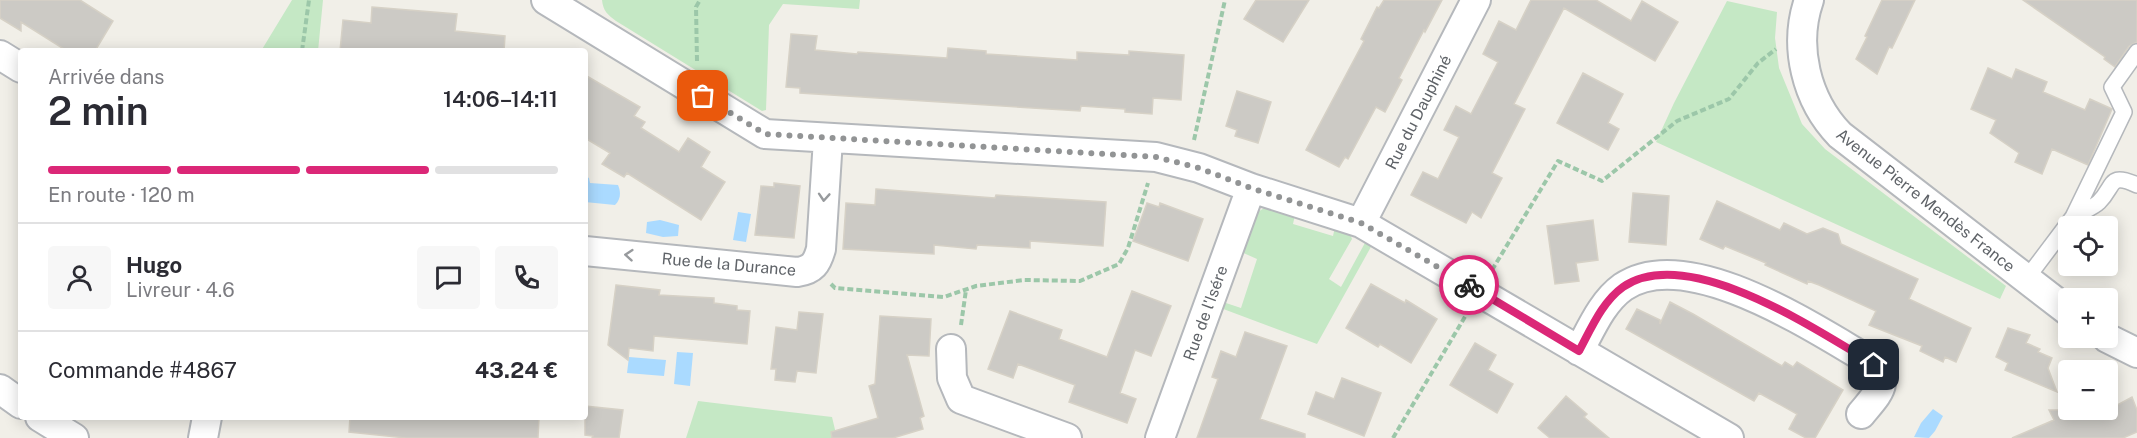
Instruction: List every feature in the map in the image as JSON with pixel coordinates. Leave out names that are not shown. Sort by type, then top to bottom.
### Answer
[{"type":"street","points":[[546,0],[765,134],[1156,157],[1361,223],[1729,438]]},
{"type":"street","name":"Rue du Dauphiné","points":[[1361,223],[1476,0]]},
{"type":"street","name":"Avenue Pierre Mendès France","points":[[1809,0],[1803,33],[1805,70],[1812,92],[1830,125],[2058,303]]},
{"type":"street","points":[[0,55],[18,66]]},
{"type":"street","name":"Rue de la Durance","points":[[588,251],[797,272],[812,267],[821,249],[828,139]]},
{"type":"street","name":"Rue de l'Isére","points":[[1160,438],[1251,188]]},
{"type":"street","points":[[1579,351],[1611,298],[1636,280],[1670,276],[1717,284],[1770,304],[1874,365],[1879,372],[1882,384],[1880,391],[1861,414]]},
{"type":"street","points":[[2118,339],[2137,341]]},
{"type":"street","points":[[2118,343],[2137,353]]},
{"type":"street","points":[[951,350],[952,378],[961,399],[1067,438]]},
{"type":"street","points":[[0,389],[18,402]]},
{"type":"street","points":[[45,420],[74,438]]},
{"type":"street","points":[[203,438],[206,420]]},
{"type":"lane","points":[[2073,216],[2124,112],[2112,87],[2137,52]]},
{"type":"lane","points":[[2073,216],[2099,203],[2109,186],[2118,180],[2137,185]]},
{"type":"lane","points":[[2027,278],[2058,236]]},
{"type":"path","points":[[302,48],[309,0]]},
{"type":"path","points":[[693,89],[697,77],[696,7],[700,0]]},
{"type":"path","points":[[1188,166],[1225,0]]},
{"type":"path","points":[[1393,438],[1558,160],[1602,181],[1677,121],[1729,99],[1758,63],[1781,45]]},
{"type":"path","points":[[812,267],[835,288],[944,297],[976,286],[1024,280],[1080,281],[1119,264],[1128,248],[1156,157]]},
{"type":"green space","points":[[292,0],[323,0],[318,48],[263,48]]},
{"type":"green space","points":[[602,0],[860,0],[859,9],[783,4],[769,25],[766,110],[762,111],[616,21],[606,12]]},
{"type":"green space","points":[[1727,1],[1777,12],[1775,38],[1779,68],[1802,124],[1825,149],[2006,286],[2000,299],[1656,142]]},
{"type":"green space","points":[[1265,208],[1295,215],[1293,224],[1333,236],[1335,227],[1350,234],[1352,239],[1329,279],[1341,287],[1366,241],[1372,245],[1317,344],[1218,307],[1220,301],[1241,308],[1257,259],[1239,251],[1251,220]]},
{"type":"green space","points":[[698,401],[832,417],[837,438],[686,438]]},
{"type":"water","points":[[588,178],[590,183],[618,185],[620,195],[615,205],[588,202]]},
{"type":"water","points":[[738,212],[751,214],[746,242],[733,240]]},
{"type":"water","points":[[660,220],[679,225],[678,236],[663,237],[646,233],[647,222]]},
{"type":"water","points":[[677,352],[693,353],[690,386],[674,384]]},
{"type":"water","points":[[629,357],[666,360],[664,376],[627,373]]},
{"type":"water","points":[[1933,409],[1943,416],[1935,431],[1929,438],[1914,437],[1921,423]]},
{"type":"building","points":[[0,0],[80,0],[113,21],[97,48],[62,48],[21,22],[21,31],[0,18]]},
{"type":"building","points":[[1256,0],[1309,0],[1283,42],[1244,19]]},
{"type":"building","points":[[1384,0],[1442,0],[1399,78],[1402,80],[1385,112],[1376,107],[1348,159],[1345,157],[1339,167],[1306,150],[1364,41],[1361,39],[1377,7],[1379,8]]},
{"type":"building","points":[[1531,0],[1596,0],[1631,21],[1642,1],[1678,22],[1655,61],[1564,8],[1514,104],[1525,109],[1492,173],[1502,178],[1481,218],[1472,212],[1466,223],[1411,195],[1423,172],[1438,179],[1459,137],[1444,130],[1456,106],[1471,114],[1498,62],[1483,54],[1499,21],[1516,30]]},
{"type":"building","points":[[1882,0],[1915,0],[1877,74],[1856,59]]},
{"type":"building","points":[[2023,0],[2137,0],[2137,42],[2129,46],[2115,67],[2104,59],[2105,57]]},
{"type":"building","points":[[372,7],[457,14],[455,31],[505,36],[504,48],[340,48],[343,20],[371,23]]},
{"type":"building","points":[[791,34],[817,36],[815,50],[857,54],[858,52],[947,58],[948,48],[986,51],[986,54],[1077,60],[1077,52],[1129,55],[1129,51],[1184,55],[1181,100],[1153,98],[1152,114],[1125,112],[1125,109],[1081,106],[1080,111],[800,93],[800,88],[786,87]]},
{"type":"building","points":[[1988,68],[2012,79],[2016,69],[2047,82],[2043,92],[2085,110],[2090,99],[2112,109],[2088,165],[2052,149],[2042,174],[2015,162],[2019,153],[1990,133],[1996,120],[1971,109]]},
{"type":"building","points":[[1583,73],[1623,94],[1608,123],[1619,129],[1608,150],[1557,123]]},
{"type":"building","points":[[588,77],[640,107],[634,116],[645,122],[641,128],[679,152],[688,138],[710,152],[701,167],[725,182],[701,220],[627,173],[624,177],[602,164],[610,153],[588,140]]},
{"type":"building","points":[[1237,91],[1271,102],[1258,143],[1235,136],[1237,130],[1226,126]]},
{"type":"building","points":[[774,183],[800,186],[794,238],[755,235],[761,186],[774,187]]},
{"type":"building","points":[[876,189],[995,198],[996,195],[1106,202],[1103,246],[1030,241],[1030,248],[977,245],[976,249],[934,245],[934,254],[843,249],[846,203],[875,205]]},
{"type":"building","points":[[1633,193],[1669,196],[1666,245],[1629,242]]},
{"type":"building","points":[[1717,201],[1780,230],[1784,223],[1807,234],[1823,228],[1838,234],[1841,244],[1918,279],[1909,299],[1971,328],[1956,362],[1945,357],[1943,362],[1920,351],[1922,346],[1869,325],[1876,311],[1819,285],[1808,281],[1807,284],[1765,265],[1766,263],[1725,246],[1723,249],[1700,239]]},
{"type":"building","points":[[1147,203],[1159,207],[1160,203],[1203,219],[1188,261],[1133,241]]},
{"type":"building","points":[[1593,220],[1598,260],[1576,263],[1579,281],[1555,284],[1547,226]]},
{"type":"building","points":[[1371,284],[1405,303],[1406,300],[1437,319],[1411,363],[1380,344],[1378,347],[1346,328]]},
{"type":"building","points":[[616,285],[660,290],[659,295],[714,298],[714,303],[737,306],[737,310],[750,311],[747,344],[654,336],[653,351],[629,348],[628,360],[608,345]]},
{"type":"building","points":[[1132,291],[1171,306],[1151,356],[1135,350],[1120,393],[1136,399],[1127,423],[1069,402],[1075,385],[1018,364],[1013,378],[988,369],[1010,311],[1062,330],[1059,339],[1107,357]]},
{"type":"building","points":[[1670,302],[1782,366],[1785,362],[1793,367],[1797,362],[1843,390],[1815,438],[1806,438],[1789,429],[1797,414],[1759,393],[1754,401],[1626,329],[1637,309],[1660,320],[1660,324]]},
{"type":"building","points":[[799,312],[823,314],[816,373],[797,371],[795,382],[775,380],[776,369],[771,369],[776,327],[797,330]]},
{"type":"building","points":[[880,316],[931,319],[929,356],[907,355],[924,416],[920,418],[923,429],[893,438],[832,438],[831,432],[878,418],[869,386],[875,384]]},
{"type":"building","points":[[2008,328],[2030,335],[2026,343],[2052,358],[2048,368],[2057,392],[2005,370],[2008,363],[1996,357]]},
{"type":"building","points":[[1245,332],[1287,346],[1260,419],[1305,434],[1305,438],[1197,438],[1218,379],[1212,377],[1221,351],[1236,357]]},
{"type":"building","points":[[1475,343],[1496,355],[1488,370],[1513,384],[1497,413],[1450,385]]},
{"type":"building","points":[[1342,378],[1381,393],[1364,436],[1308,414],[1316,392],[1334,399]]},
{"type":"building","points":[[1566,396],[1587,414],[1584,417],[1609,438],[1550,438],[1538,428]]},
{"type":"building","points":[[2132,397],[2137,410],[2137,432],[2123,438],[2012,438],[2054,420],[2049,410],[2058,410],[2058,420],[2118,420],[2118,405]]},
{"type":"building","points":[[588,406],[623,410],[619,438],[592,438],[593,436],[585,435]]},
{"type":"building","points":[[350,420],[539,420],[538,438],[406,438],[349,432]]},
{"type":"way so far","points":[[703,96],[765,134],[1156,157],[1199,168],[1251,188],[1361,223],[1469,285]]},
{"type":"route","points":[[1469,285],[1579,351],[1602,310],[1617,291],[1625,286],[1636,280],[1656,276],[1700,280],[1752,295],[1874,365]]}]
